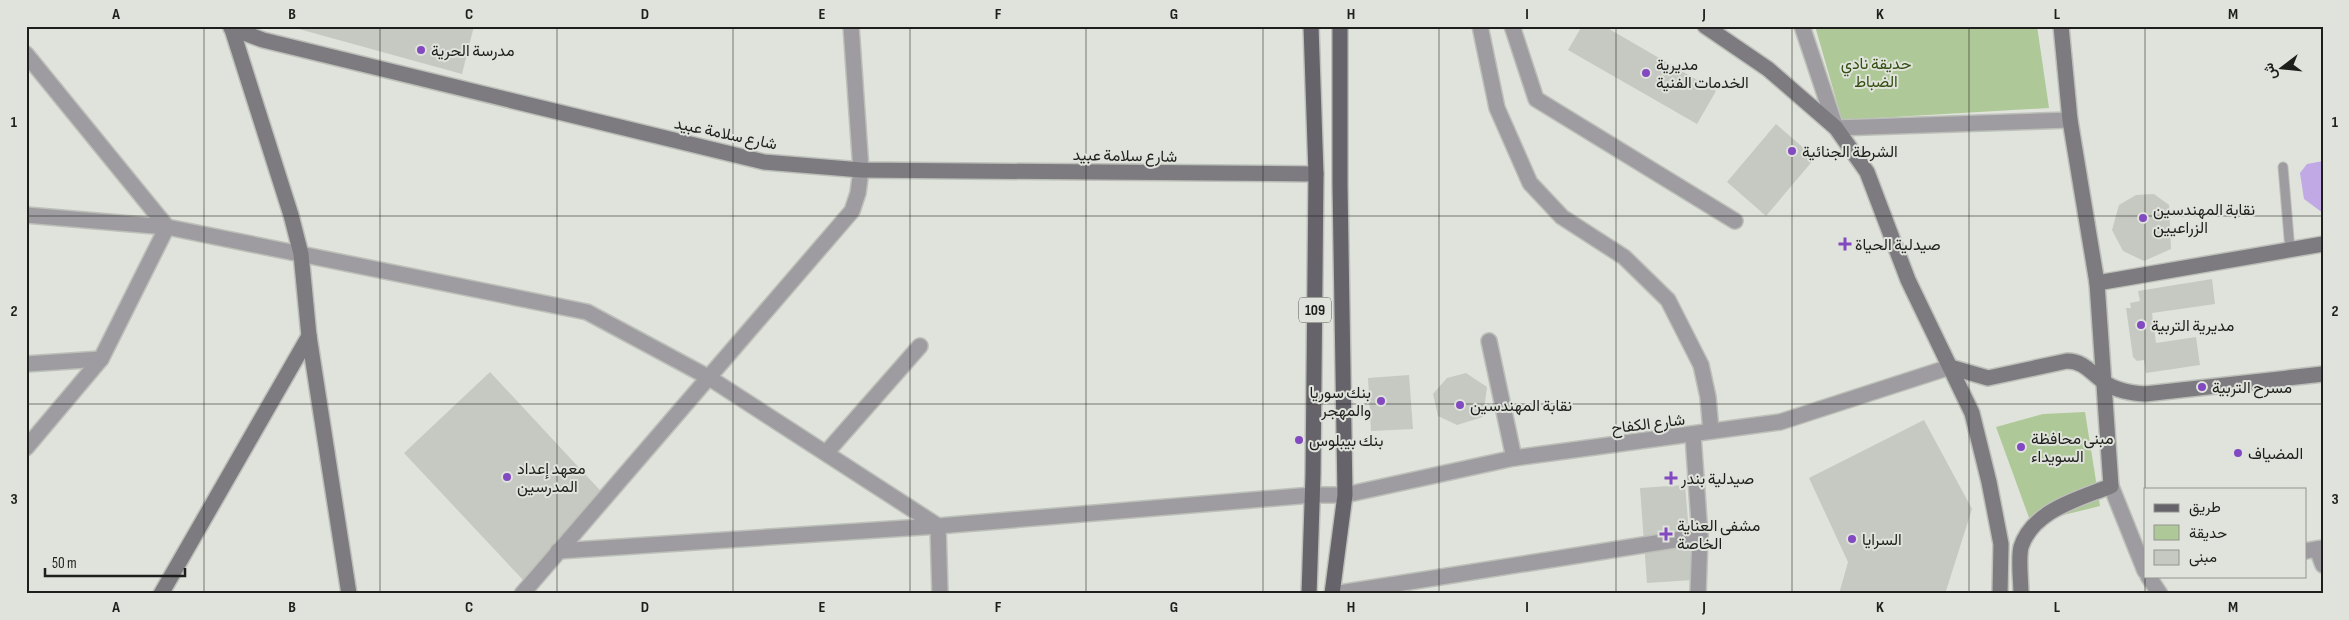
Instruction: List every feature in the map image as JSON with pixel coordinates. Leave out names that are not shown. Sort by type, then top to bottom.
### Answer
[{"type":"main road","name":"109","points":[[1309,594],[1316,174],[1311,26]]},
{"type":"main road","points":[[1332,594],[1345,495],[1340,185],[1340,26]]},
{"type":"street","points":[[522,594],[852,211],[858,193],[862,170],[851,26]]},
{"type":"street","points":[[1480,26],[1497,108],[1530,183],[1562,217],[1624,257],[1668,300],[1701,365],[1708,397],[1711,431]]},
{"type":"street","points":[[1512,26],[1536,99],[1735,221]]},
{"type":"street","points":[[1705,26],[1768,69],[1836,128],[1867,172],[1908,280],[1972,413],[1989,482],[2001,544],[2000,594]]},
{"type":"street","points":[[1802,26],[1836,128]]},
{"type":"street","points":[[2062,26],[2070,120],[2097,283],[2111,486],[2144,559]]},
{"type":"street","points":[[231,27],[291,214],[301,254],[309,336],[349,594]]},
{"type":"street","name":"شارع سلامة عبيد","points":[[231,27],[263,40],[764,162],[862,170],[1316,174]]},
{"type":"street","points":[[26,54],[167,227]]},
{"type":"street","points":[[1836,128],[2070,120]]},
{"type":"street","points":[[26,215],[167,227],[587,312],[708,377],[938,526],[940,594]]},
{"type":"street","points":[[26,448],[101,359],[167,227]]},
{"type":"street","points":[[2097,283],[2323,244]]},
{"type":"street","points":[[161,594],[309,336]]},
{"type":"street","points":[[1489,341],[1514,458]]},
{"type":"street","points":[[826,453],[920,346]]},
{"type":"street","points":[[26,364],[101,359]]},
{"type":"street","points":[[1950,367],[1988,378],[2067,361],[2075,361],[2084,365],[2104,382],[2117,389],[2145,394],[2323,374]]},
{"type":"street","name":"شارع الكفاح","points":[[558,551],[938,526],[1312,495],[1345,495],[1514,458],[1780,422],[1950,367]]},
{"type":"street","points":[[1693,435],[1700,536],[1698,594]]},
{"type":"street","points":[[2021,594],[2021,548],[2033,526],[2054,510],[2111,486]]},
{"type":"street","points":[[1332,594],[1700,536]]},
{"type":"street","points":[[2315,549],[2323,566]]},
{"type":"street","points":[[2152,578],[2160,594]]},
{"type":"lane","points":[[2283,167],[2290,250]]},
{"type":"green space","name":"حديقة نادي الضباط","points":[[1815,26],[2037,26],[2049,108],[1842,120]]},
{"type":"green space","points":[[2085,412],[2100,506],[2031,523],[1996,427],[2043,414]]},
{"type":"shaded area","points":[[2323,161],[2323,213],[2304,199],[2300,173],[2307,164]]},
{"type":"building","name":"مدرسة الحرية","points":[[288,26],[474,26],[462,74]]},
{"type":"building","name":"مديرية الخدمات الفنية","points":[[1582,26],[1604,26],[1716,91],[1697,124],[1568,50]]},
{"type":"building","points":[[1776,124],[1815,158],[1766,216],[1727,182]]},
{"type":"building","name":"نقابة المهندسين الزراعيين","points":[[2154,194],[2169,205],[2171,249],[2144,261],[2123,251],[2112,230],[2119,205],[2136,195]]},
{"type":"building","name":"مديرية التربية","points":[[2212,279],[2215,304],[2152,313],[2156,343],[2196,337],[2200,365],[2146,373],[2144,360],[2137,361],[2133,357],[2126,308],[2131,308],[2130,303],[2140,301],[2138,291]]},
{"type":"building","name":"معهد إعداد المدرسين","points":[[490,372],[610,501],[524,581],[404,453]]},
{"type":"building","name":"نقابة المهندسين","points":[[1466,373],[1487,387],[1483,417],[1457,425],[1438,416],[1433,394],[1447,378]]},
{"type":"building","points":[[1409,375],[1413,429],[1371,431],[1368,378]]},
{"type":"building","points":[[1924,420],[1972,509],[1945,594],[1839,594],[1848,562],[1809,478]]},
{"type":"building","name":"مشفى العناية الخاصة","points":[[1685,485],[1693,580],[1647,583],[1640,488]]},
{"type":"place","name":"مدرسة الحرية","points":[[421,50]]},
{"type":"place","name":"مديرية الخدمات الفنية","points":[[1646,73]]},
{"type":"place","name":"الشرطة الجنائية","points":[[1792,151]]},
{"type":"place","name":"نقابة المهندسين الزراعيين","points":[[2143,218]]},
{"type":"place","name":"صيدلية الحياة","points":[[1845,244]]},
{"type":"place","name":"مديرية التربية","points":[[2141,325]]},
{"type":"place","name":"مسرح التربية","points":[[2202,387]]},
{"type":"place","name":"بنك سوريا والمهجر","points":[[1381,401]]},
{"type":"place","name":"نقابة المهندسين","points":[[1460,405]]},
{"type":"place","name":"بنك بيبلوس","points":[[1299,440]]},
{"type":"place","name":"مبنى محافظة السويداء","points":[[2021,447]]},
{"type":"place","name":"المضياف","points":[[2238,453]]},
{"type":"place","name":"معهد إعداد المدرسين","points":[[507,477]]},
{"type":"place","name":"صيدلية بندر","points":[[1671,478]]},
{"type":"place","name":"مشفى العناية الخاصة","points":[[1666,534]]},
{"type":"place","name":"السرايا","points":[[1852,539]]}]
